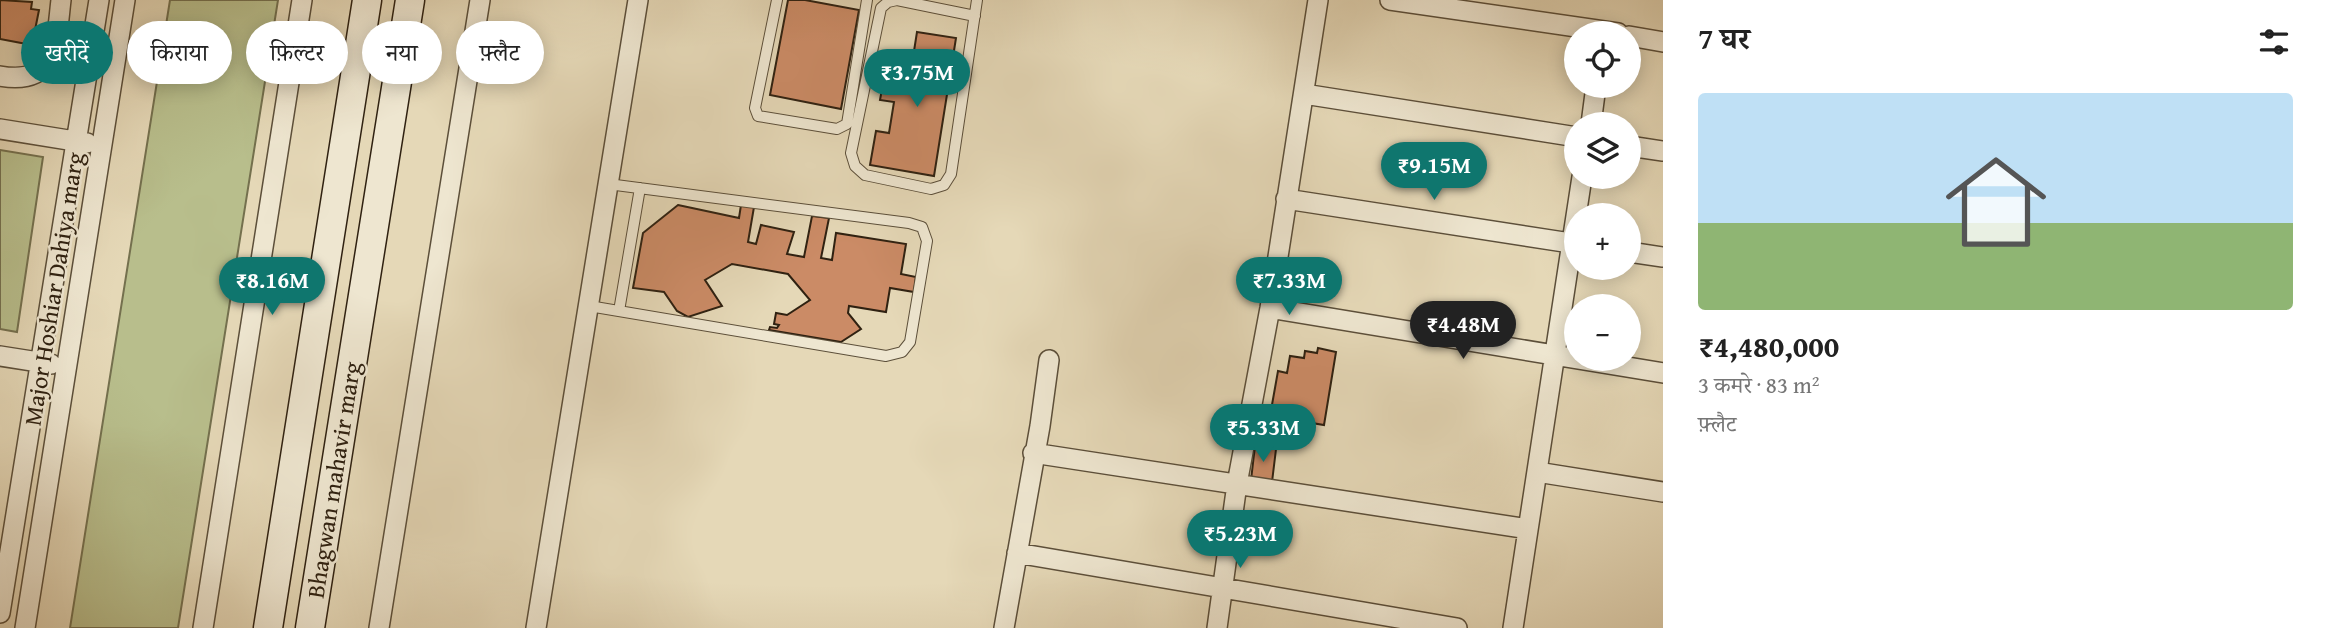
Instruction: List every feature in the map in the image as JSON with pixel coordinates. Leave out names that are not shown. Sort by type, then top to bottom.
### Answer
[{"type":"main road","name":"Bhagwan mahavir marg","points":[[268,628],[367,0]]},
{"type":"main road","name":"Bhagwan mahavir marg","points":[[310,628],[410,0]]},
{"type":"street","points":[[0,76],[14,79],[30,76],[45,66],[55,54],[61,0]]},
{"type":"street","name":"Major Hoshiar Dahiya marg","points":[[0,613],[99,0]]},
{"type":"street","name":"Major Hoshiar Dahiya marg","points":[[25,628],[125,0]]},
{"type":"street","points":[[203,628],[302,0]]},
{"type":"street","points":[[379,628],[481,0]]},
{"type":"street","points":[[536,628],[638,0]]},
{"type":"street","points":[[1217,628],[1237,484],[1270,308],[1318,0]]},
{"type":"street","points":[[1390,0],[1564,25]]},
{"type":"street","points":[[1641,38],[1663,42]]},
{"type":"street","points":[[1304,94],[1564,136]]},
{"type":"street","points":[[0,129],[102,145]]},
{"type":"street","points":[[1641,148],[1663,151]]},
{"type":"street","points":[[1286,199],[1564,242]]},
{"type":"street","points":[[1641,254],[1663,257]]},
{"type":"street","points":[[1513,628],[1568,280]]},
{"type":"street","points":[[1270,308],[1663,373]]},
{"type":"street","points":[[0,356],[67,366]]},
{"type":"street","points":[[1004,628],[1049,360]]},
{"type":"street","points":[[1033,453],[1528,529]]},
{"type":"street","points":[[1537,472],[1663,492]]},
{"type":"street","points":[[1017,553],[1457,628]]},
{"type":"lane","points":[[777,0],[755,108],[758,116],[837,129],[847,124],[867,0]]},
{"type":"lane","points":[[975,16],[897,0],[888,2],[881,8],[851,153],[855,166],[865,175],[931,189],[944,185],[951,174],[975,16],[977,0]]},
{"type":"lane","points":[[589,306],[886,356],[902,352],[910,342],[927,241],[922,227],[909,223],[608,184]]},
{"type":"lane","points":[[619,311],[640,188]]},
{"type":"green space","points":[[170,0],[278,0],[275,21],[246,21],[246,84],[265,84],[178,628],[70,628],[157,84],[232,84],[232,21],[167,21]]},
{"type":"green space","points":[[0,150],[43,157],[17,332],[0,329]]},
{"type":"building","points":[[0,0],[32,2],[31,9],[39,10],[37,21],[21,21],[21,43],[0,39]]},
{"type":"building","points":[[788,0],[805,0],[859,10],[841,109],[770,95]]},
{"type":"building","points":[[917,32],[956,38],[934,176],[870,165],[876,131],[889,133],[894,102],[880,100],[884,78],[909,83]]},
{"type":"building","points":[[678,205],[739,218],[741,205],[754,207],[748,242],[756,244],[761,225],[794,232],[787,254],[804,257],[812,216],[829,218],[821,258],[832,260],[836,233],[906,244],[901,274],[916,277],[914,292],[890,288],[886,312],[849,306],[848,313],[861,329],[841,342],[769,330],[770,327],[777,328],[779,325],[774,324],[776,313],[787,315],[810,300],[788,274],[732,264],[705,280],[722,306],[688,317],[677,311],[664,292],[633,288],[643,233]]},
{"type":"building","points":[[1318,348],[1336,352],[1324,425],[1270,416],[1278,371],[1287,373],[1290,356],[1304,358],[1305,351],[1317,353]]},
{"type":"building","points":[[1255,446],[1276,449],[1272,482],[1251,480]]}]
